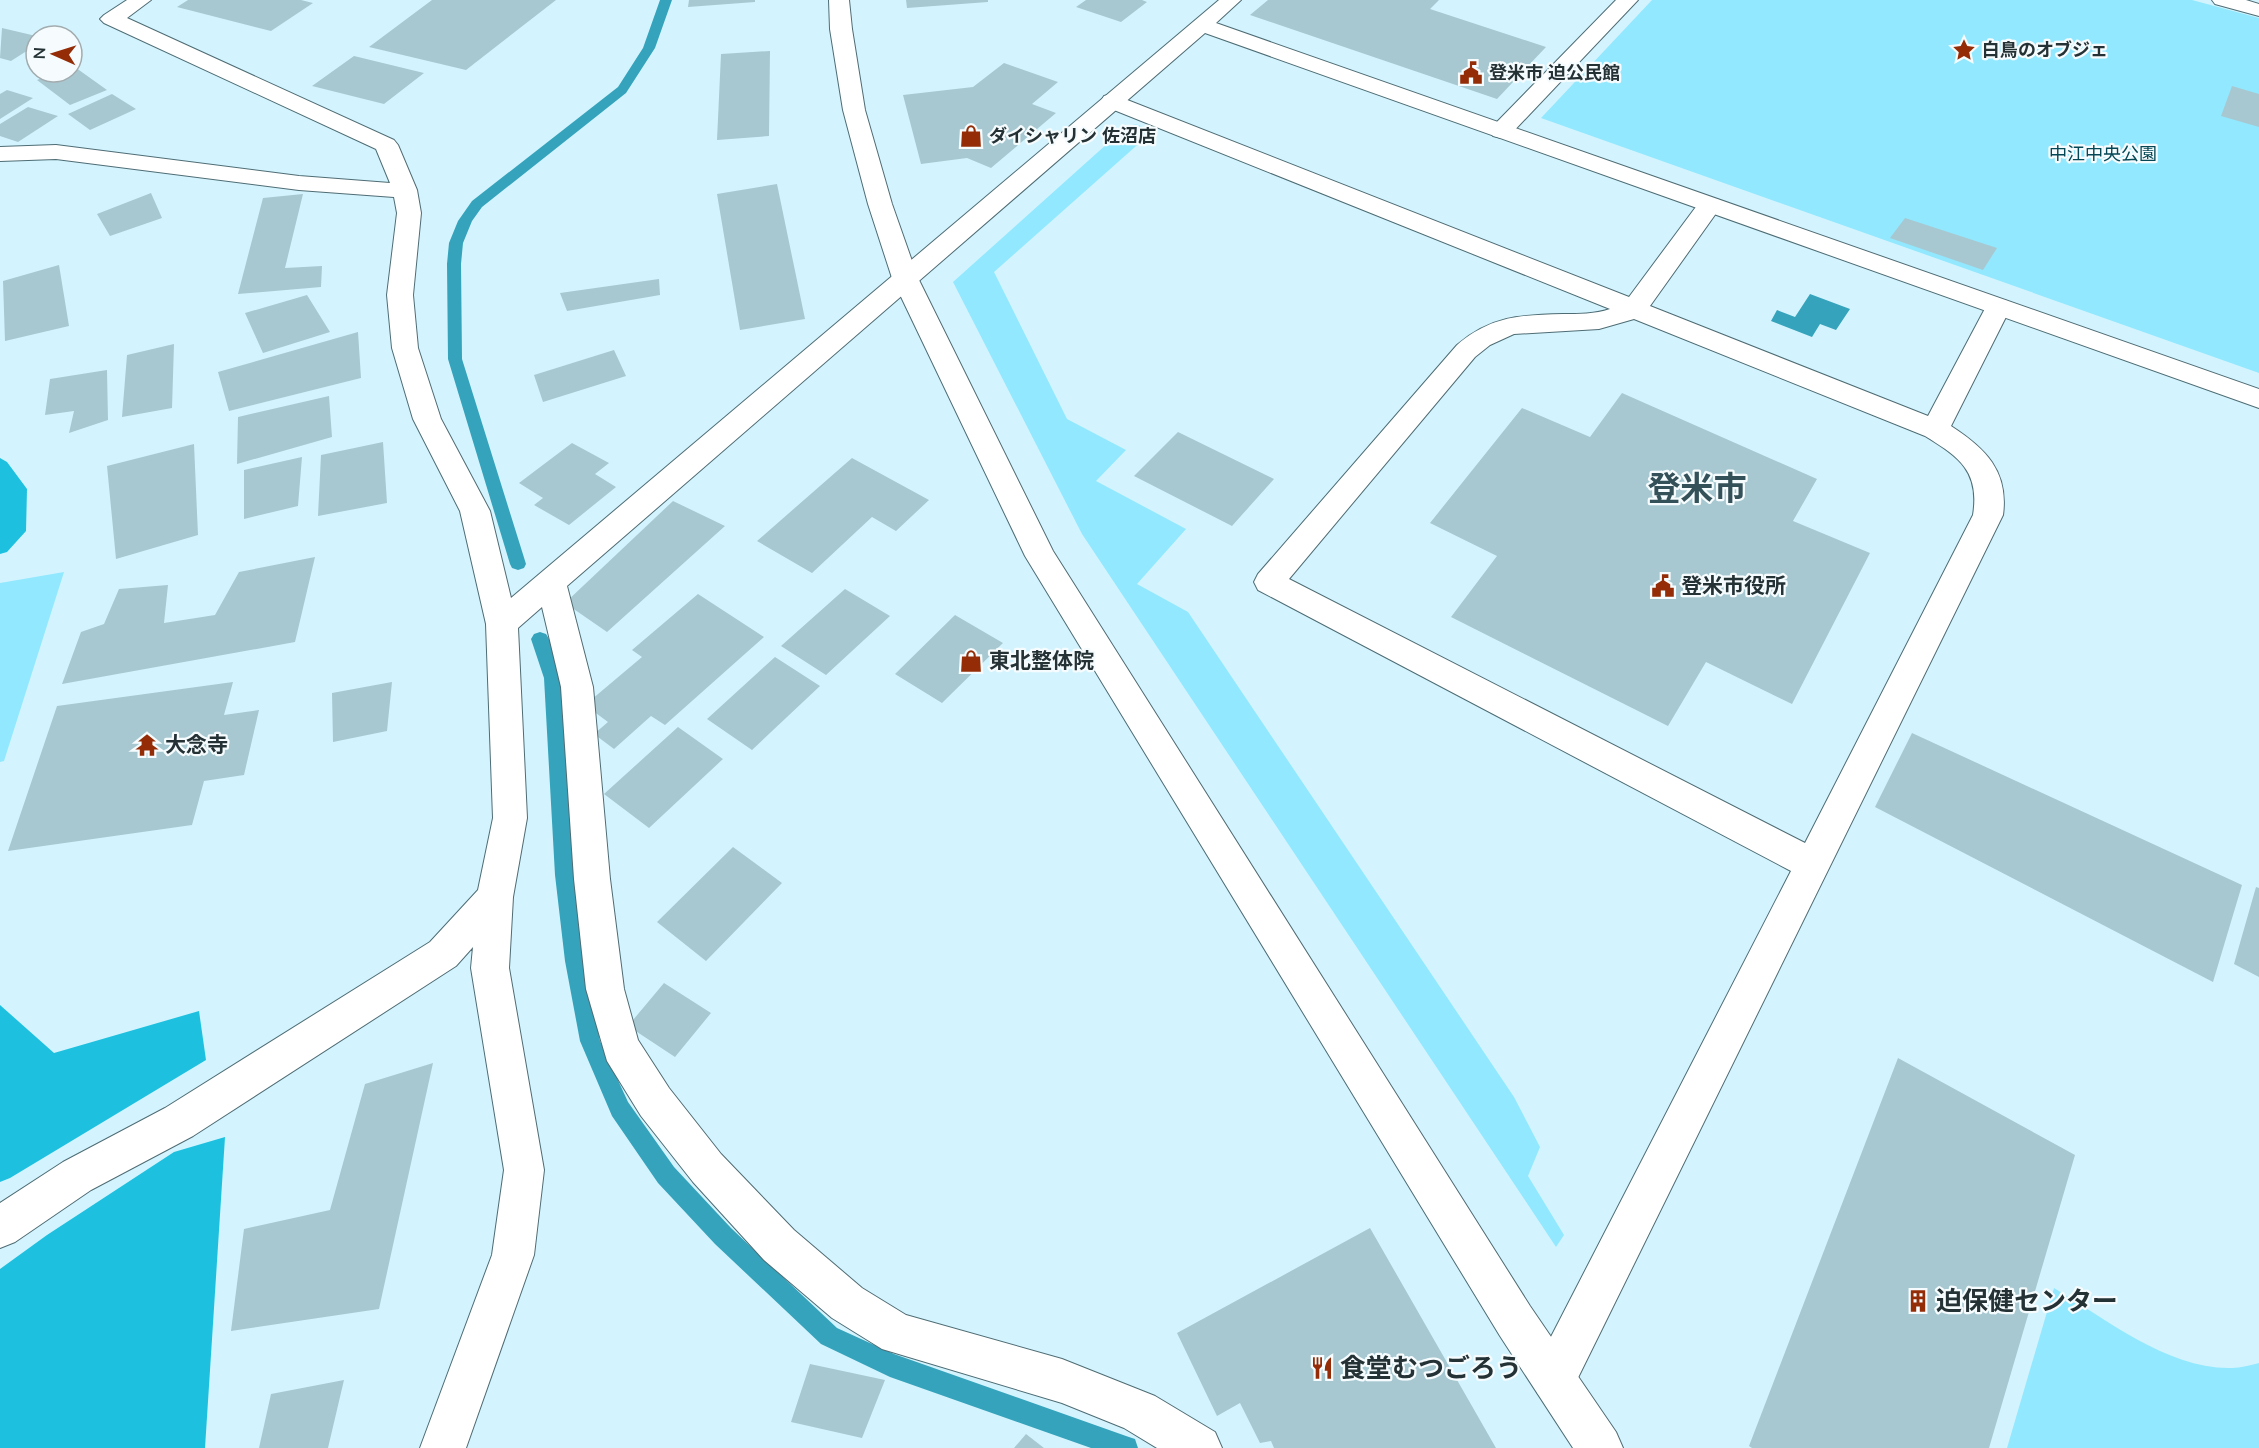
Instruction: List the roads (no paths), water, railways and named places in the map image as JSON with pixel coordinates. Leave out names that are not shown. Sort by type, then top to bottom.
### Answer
[{"type":"street","points":[[141,0],[111,19],[386,145],[405,190],[409,213],[400,295],[405,348],[427,419],[475,511],[502,624],[510,818],[495,897],[490,968],[524,1170],[513,1255],[443,1448]]},
{"type":"street","points":[[839,0],[841,29],[854,110],[880,204],[905,278],[1040,556],[1503,1301],[1600,1448]]},
{"type":"street","points":[[502,624],[1231,0]]},
{"type":"street","points":[[1501,131],[1628,0]]},
{"type":"street","points":[[2222,0],[2259,10]]},
{"type":"street","points":[[1201,25],[2259,399]]},
{"type":"street","points":[[1112,102],[1935,429],[1959,444],[1980,465],[1990,492],[1988,515],[1554,1378]]},
{"type":"street","points":[[0,154],[56,152],[299,183],[374,190],[405,190]]},
{"type":"street","points":[[1710,205],[1634,309],[1594,321],[1517,324],[1492,331],[1476,341],[1269,582],[1813,865]]},
{"type":"street","points":[[1935,429],[1998,307]]},
{"type":"street","points":[[551,582],[572,656],[577,687],[592,879],[605,989],[621,1048],[655,1102],[707,1168],[779,1245],[857,1309],[897,1334],[1062,1381],[1139,1412],[1199,1448]]},
{"type":"street","points":[[0,1227],[77,1176],[179,1122],[443,954],[495,897]]},
{"type":"waterway","points":[[518,564],[455,359],[454,264],[456,243],[465,221],[477,204],[622,90],[649,48],[666,0]]},
{"type":"waterway","points":[[540,639],[553,678],[565,875],[575,961],[590,1041],[620,1109],[666,1175],[723,1236],[829,1336],[890,1365],[1126,1448]]},
{"type":"place","name":"白鳥のオブジェ","points":[[1964,50]]},
{"type":"place","name":"登米市 迫公民館","points":[[1471,73]]},
{"type":"place","name":"ダイシャリン 佐沼店","points":[[971,136]]},
{"type":"place","name":"登米市役所","points":[[1663,586]]},
{"type":"place","name":"東北整体院","points":[[971,661]]},
{"type":"place","name":"大念寺","points":[[147,745]]},
{"type":"place","name":"迫保健センター","points":[[1918,1301]]},
{"type":"place","name":"食堂むつごろう","points":[[1322,1368]]},
{"type":"district","name":"登米市","points":[[1697,488]]},
{"type":"park label","name":"中江中央公園","points":[[2103,154]]}]
